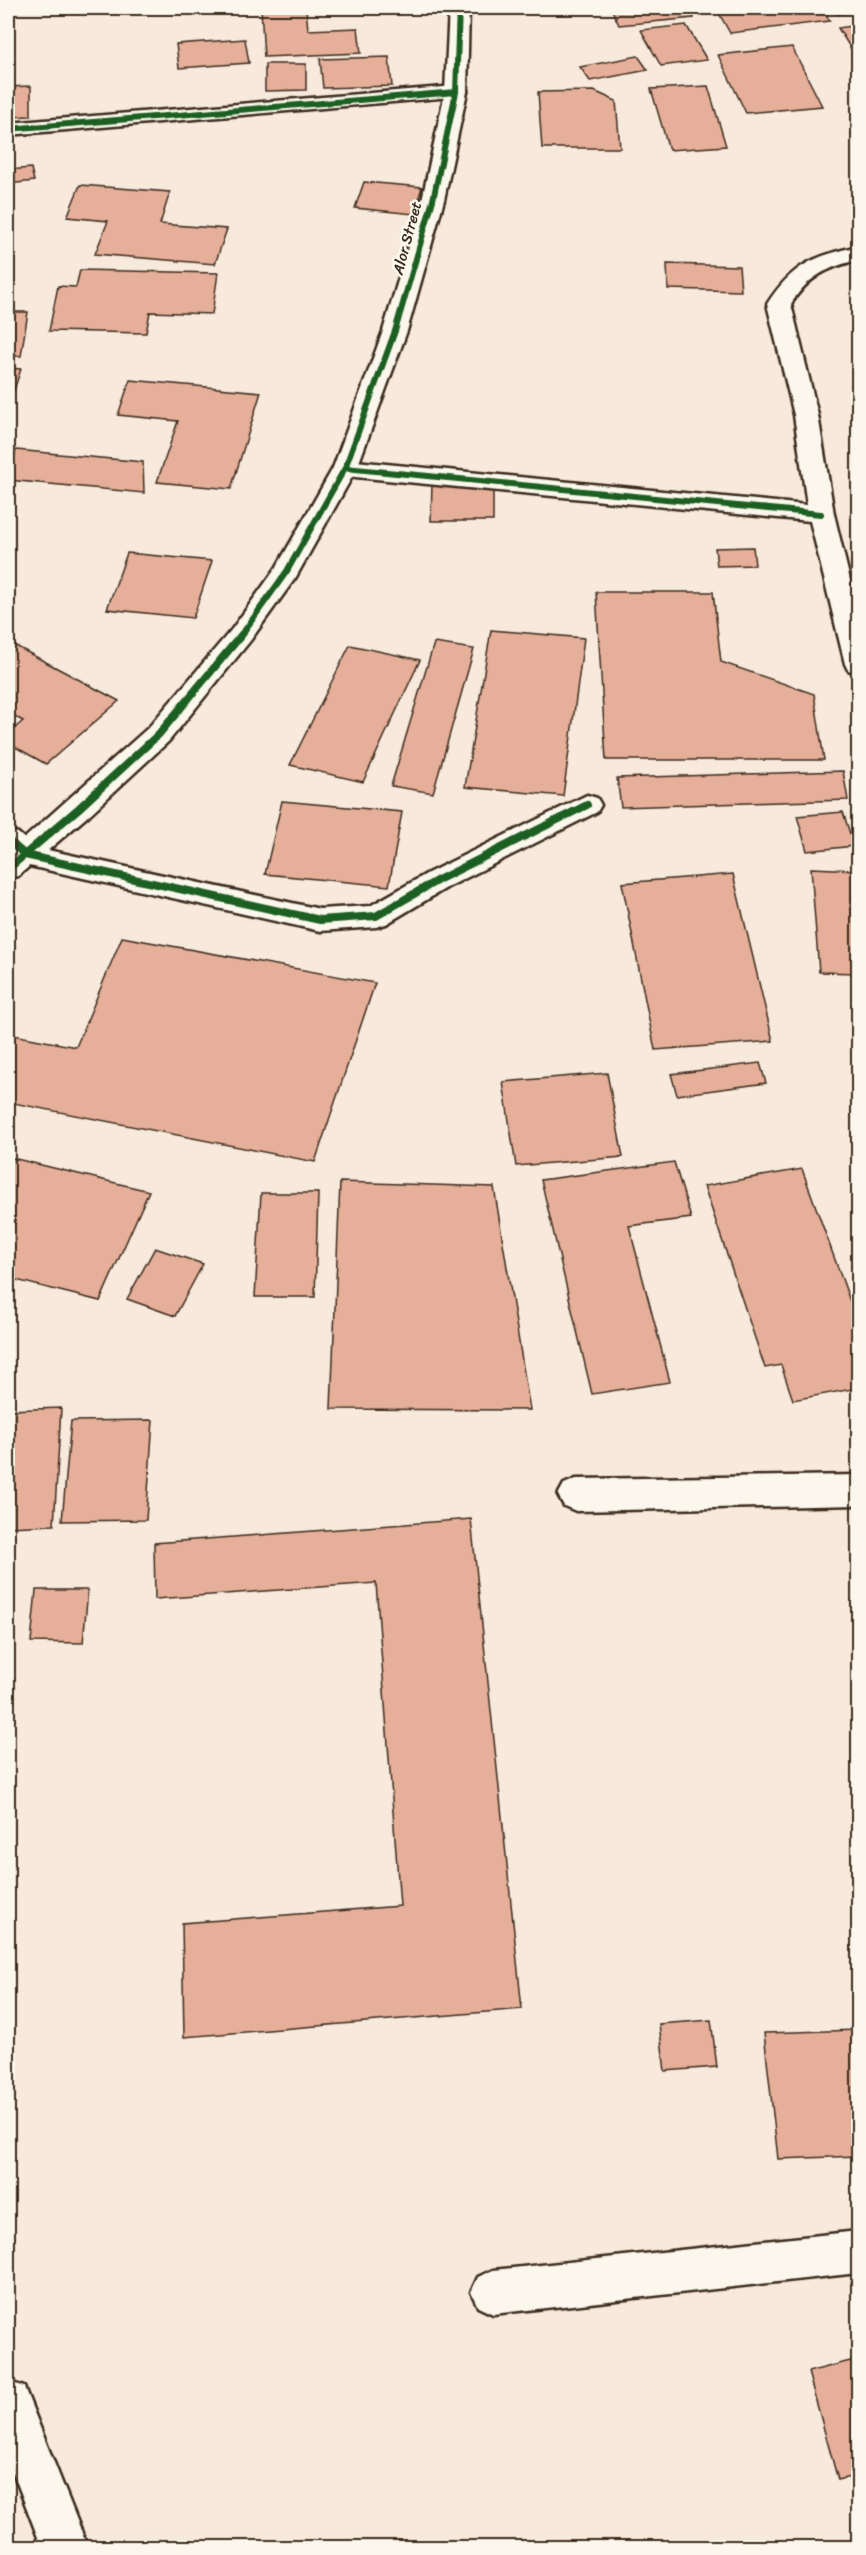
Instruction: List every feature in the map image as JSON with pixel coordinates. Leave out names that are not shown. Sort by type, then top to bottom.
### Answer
[{"type":"street","name":"Alor Street","points":[[13,855],[159,734],[242,635],[287,572],[345,468],[395,331],[416,264],[456,92],[459,8]]},
{"type":"street","points":[[8,129],[456,92]]},
{"type":"street","points":[[858,253],[804,270],[789,286],[779,304],[806,415],[821,514],[858,664]]},
{"type":"street","points":[[345,468],[821,514]]},
{"type":"street","points":[[13,855],[320,920],[375,916],[438,880],[587,805]]},
{"type":"street","points":[[576,1495],[858,1490]]},
{"type":"street","points":[[493,2292],[858,2252]]},
{"type":"street","points":[[8,2403],[65,2547]]},
{"type":"building","points":[[261,8],[306,8],[308,30],[358,28],[361,53],[264,57]]},
{"type":"building","points":[[611,8],[689,8],[694,18],[619,25]]},
{"type":"building","points":[[716,8],[822,8],[830,21],[730,33]]},
{"type":"building","points":[[833,8],[858,8],[858,12],[837,14]]},
{"type":"building","points":[[686,25],[707,60],[661,66],[641,30]]},
{"type":"building","points":[[858,25],[858,60],[838,28]]},
{"type":"building","points":[[245,39],[249,63],[179,68],[176,44]]},
{"type":"building","points":[[792,47],[822,106],[746,113],[718,55]]},
{"type":"building","points":[[638,56],[648,70],[590,81],[580,67]]},
{"type":"building","points":[[389,57],[392,86],[323,88],[320,59]]},
{"type":"building","points":[[265,64],[306,64],[306,90],[265,91]]},
{"type":"building","points":[[31,86],[31,116],[8,117],[8,87]]},
{"type":"building","points":[[708,86],[726,146],[669,150],[651,89]]},
{"type":"building","points":[[594,91],[616,101],[620,148],[542,148],[538,92]]},
{"type":"building","points":[[31,168],[34,181],[8,184],[8,170]]},
{"type":"building","points":[[364,182],[422,187],[414,214],[355,208]]},
{"type":"building","points":[[80,185],[170,192],[160,224],[227,229],[215,264],[95,254],[108,221],[67,217]]},
{"type":"building","points":[[667,264],[739,266],[741,291],[668,289]]},
{"type":"building","points":[[80,270],[218,273],[212,314],[150,312],[146,333],[49,331],[58,286],[76,287]]},
{"type":"building","points":[[8,312],[28,312],[21,356],[8,356]]},
{"type":"building","points":[[8,368],[21,369],[8,408]]},
{"type":"building","points":[[130,380],[261,392],[231,489],[157,482],[178,421],[118,415]]},
{"type":"building","points":[[16,450],[143,462],[144,493],[8,480],[8,471]]},
{"type":"building","points":[[432,483],[493,483],[493,521],[431,521]]},
{"type":"building","points":[[753,547],[755,565],[717,566],[715,548]]},
{"type":"building","points":[[127,553],[212,561],[193,618],[107,609]]},
{"type":"building","points":[[596,592],[713,592],[721,662],[814,694],[824,760],[606,760]]},
{"type":"building","points":[[491,630],[584,638],[563,796],[465,787]]},
{"type":"building","points":[[8,642],[119,701],[46,764],[8,743],[8,734],[23,721],[8,713]]},
{"type":"building","points":[[434,643],[474,649],[433,793],[391,786]]},
{"type":"building","points":[[350,645],[420,660],[363,782],[290,765]]},
{"type":"building","points":[[843,771],[848,800],[621,807],[617,778]]},
{"type":"building","points":[[282,801],[402,812],[389,886],[265,874]]},
{"type":"building","points":[[843,812],[854,846],[807,851],[797,816]]},
{"type":"building","points":[[811,868],[858,870],[858,973],[819,972]]},
{"type":"building","points":[[733,874],[773,1041],[655,1050],[622,883]]},
{"type":"building","points":[[122,937],[375,983],[315,1162],[8,1102],[8,1034],[76,1047]]},
{"type":"building","points":[[760,1063],[766,1083],[677,1095],[671,1074]]},
{"type":"building","points":[[607,1073],[623,1157],[516,1166],[503,1082]]},
{"type":"building","points":[[8,1157],[149,1191],[100,1301],[8,1278]]},
{"type":"building","points":[[674,1162],[691,1218],[629,1226],[670,1382],[592,1394],[541,1180]]},
{"type":"building","points":[[802,1169],[858,1323],[858,1388],[793,1400],[781,1365],[765,1368],[704,1186]]},
{"type":"building","points":[[340,1182],[494,1187],[530,1410],[331,1409]]},
{"type":"building","points":[[261,1193],[318,1193],[315,1297],[255,1297]]},
{"type":"building","points":[[155,1248],[203,1264],[175,1316],[127,1299]]},
{"type":"building","points":[[61,1408],[54,1525],[8,1527],[8,1410]]},
{"type":"building","points":[[153,1420],[146,1520],[62,1521],[71,1421]]},
{"type":"building","points":[[471,1519],[522,2009],[184,2037],[182,1923],[400,1906],[376,1583],[155,1599],[154,1543]]},
{"type":"building","points":[[36,1590],[88,1590],[83,1643],[31,1642]]},
{"type":"building","points":[[711,2020],[717,2067],[665,2071],[659,2024]]},
{"type":"building","points":[[858,2030],[858,2156],[778,2159],[764,2033]]},
{"type":"building","points":[[858,2359],[858,2475],[838,2480],[808,2372]]},
{"type":"cycle path","points":[[8,869],[79,808],[159,734],[241,635],[287,571],[345,468],[395,331],[433,200],[456,92],[459,8]]},
{"type":"cycle path","points":[[8,129],[456,92]]},
{"type":"cycle path","points":[[345,468],[821,514]]},
{"type":"cycle path","points":[[8,840],[25,855],[320,920],[376,916],[438,880],[587,805]]}]
